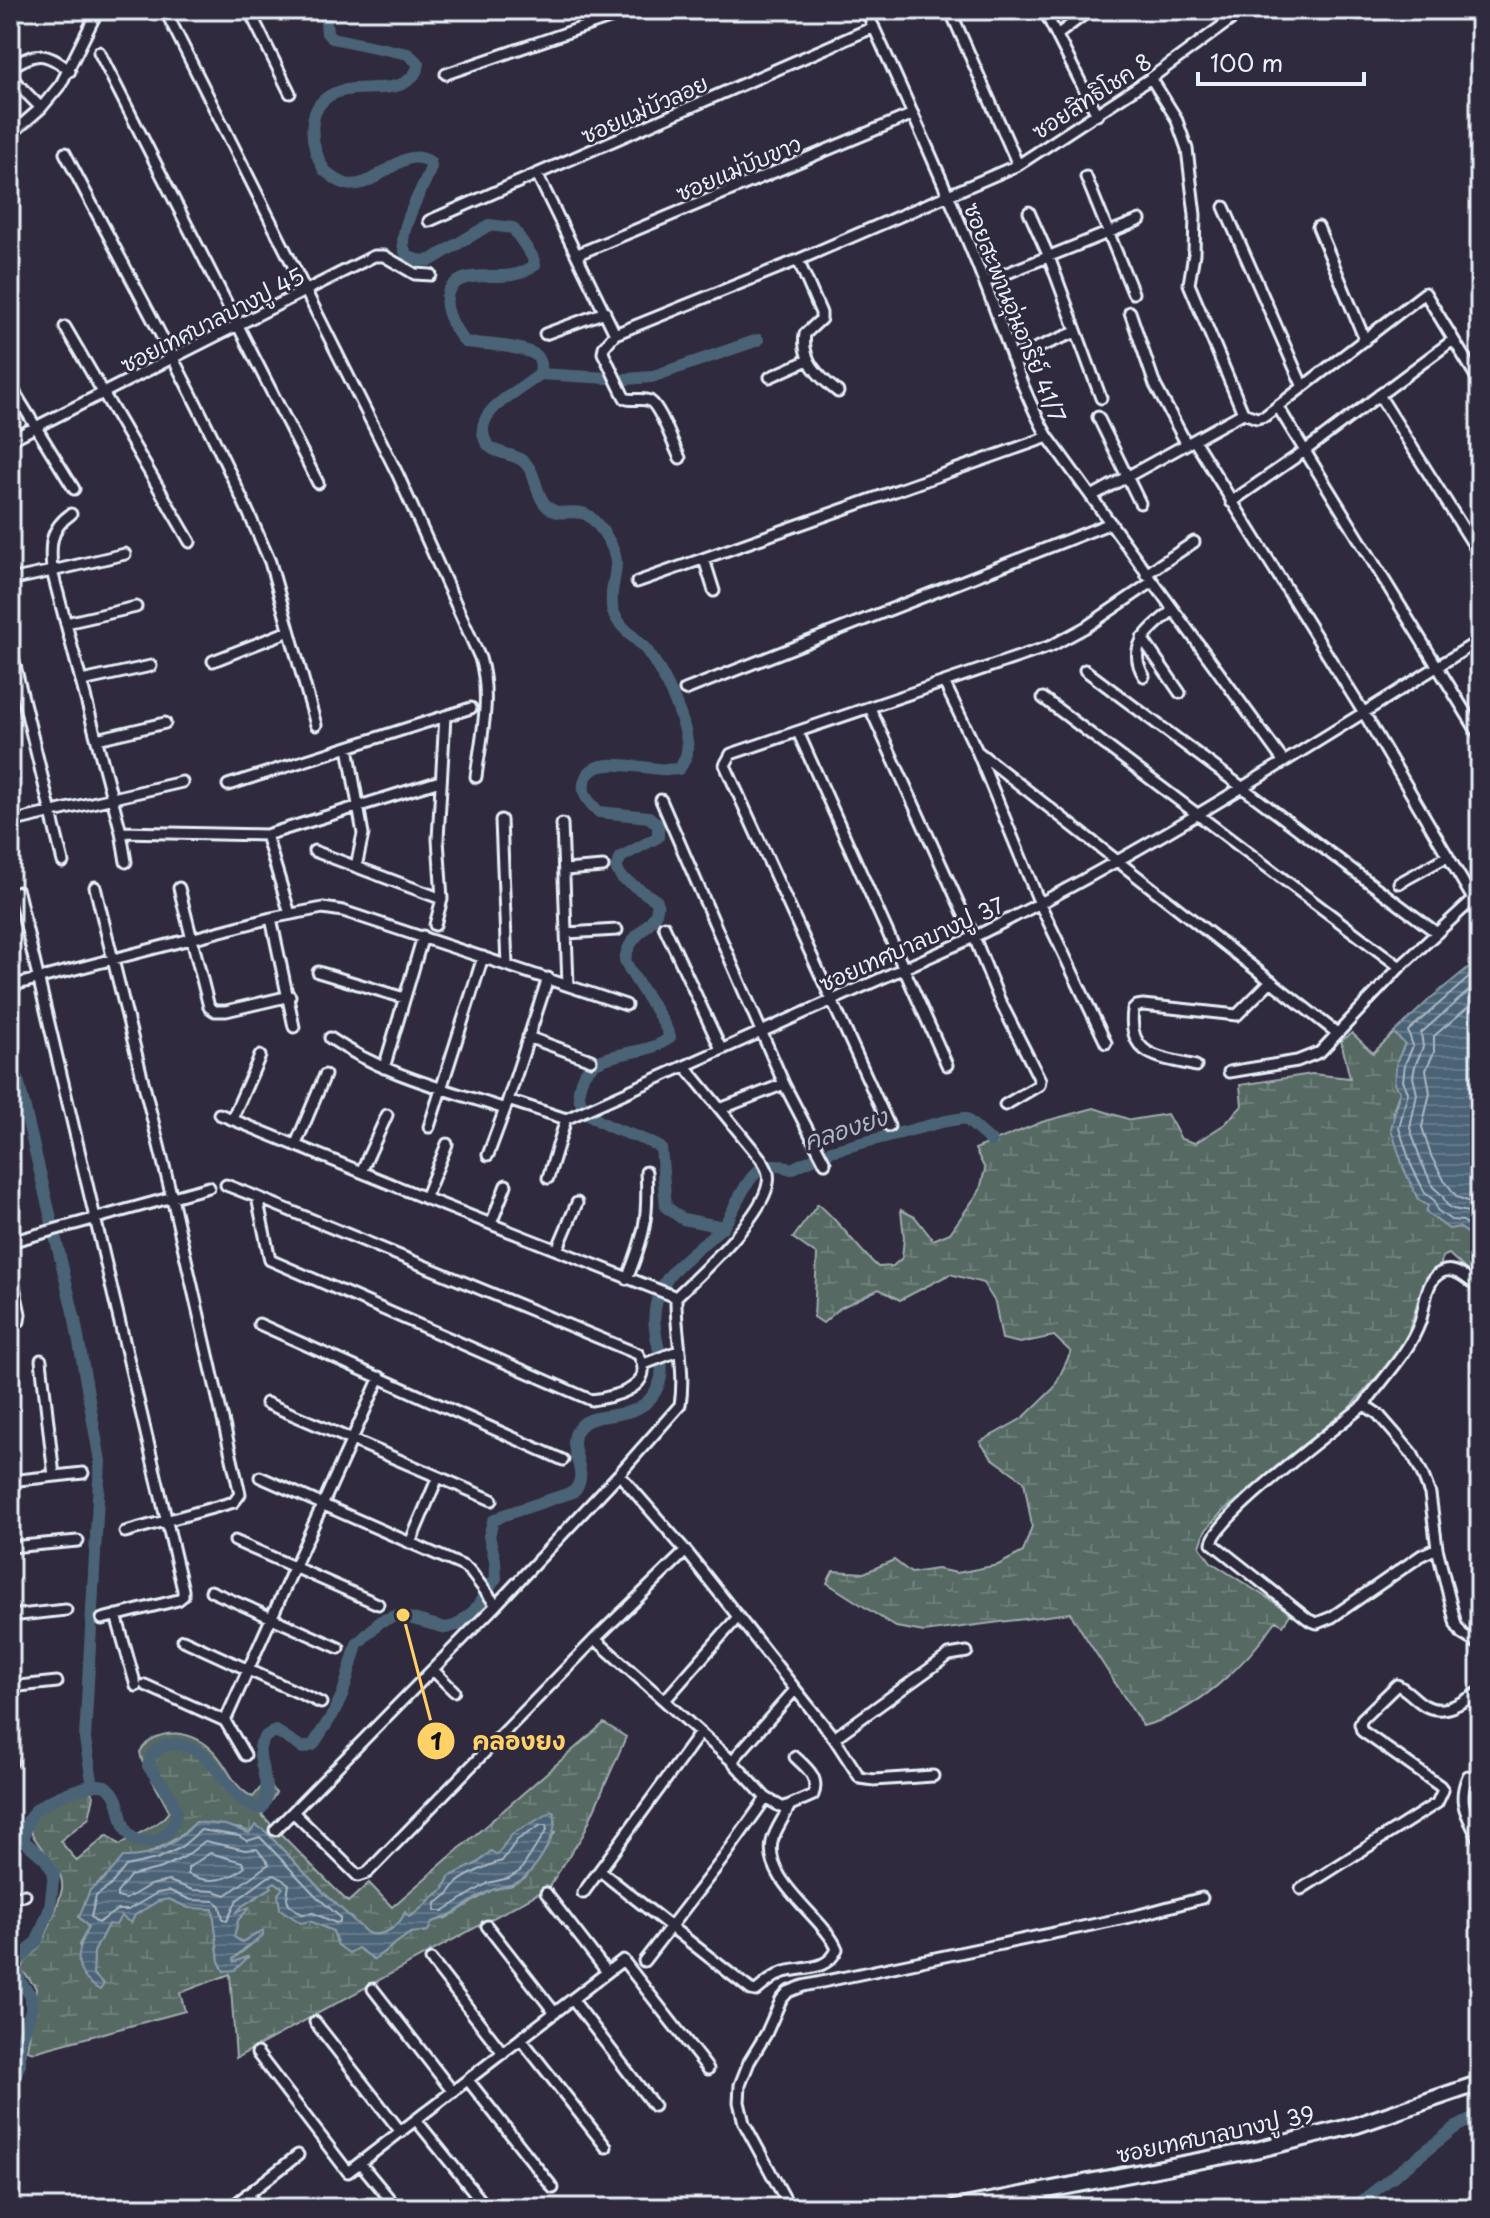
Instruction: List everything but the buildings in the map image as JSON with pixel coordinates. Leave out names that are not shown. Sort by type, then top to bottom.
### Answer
[{"type":"street","points":[[10,135],[41,108],[70,71],[98,10]]},
{"type":"street","points":[[165,10],[398,475],[480,658],[487,695],[476,777]]},
{"type":"street","points":[[249,10],[290,93]]},
{"type":"street","points":[[446,74],[633,10]]},
{"type":"street","name":"ซอยสะพานอุ่นอารีย์ 41/7","points":[[866,10],[985,282],[1032,411],[1284,762]]},
{"type":"street","points":[[950,10],[1018,165]]},
{"type":"street","points":[[1044,10],[1097,115]]},
{"type":"street","points":[[1057,35],[1090,10]]},
{"type":"street","name":"ซอยสิทธิโชค 8","points":[[615,334],[798,260],[1018,165],[1151,78],[1244,10]]},
{"type":"street","name":"ซอยแม่บัวลอย","points":[[429,221],[874,27]]},
{"type":"street","points":[[99,52],[318,483]]},
{"type":"street","points":[[10,68],[29,56],[39,54],[70,71]]},
{"type":"street","points":[[10,76],[41,108]]},
{"type":"street","points":[[1151,78],[1176,118],[1187,149],[1195,215],[1189,284],[1243,413]]},
{"type":"street","name":"ซอยแม่บับขาว","points":[[578,254],[913,114]]},
{"type":"street","points":[[65,153],[202,417],[270,562],[316,725]]},
{"type":"street","points":[[537,174],[615,334],[603,353],[615,372],[623,396],[627,399],[645,399],[655,406],[680,458]]},
{"type":"street","points":[[1086,177],[1133,293]]},
{"type":"street","points":[[1224,207],[1303,387]]},
{"type":"street","points":[[1029,212],[1049,257],[1101,398]]},
{"type":"street","points":[[985,282],[1140,220]]},
{"type":"street","points":[[1318,227],[1365,340]]},
{"type":"street","name":"ซอยเทศบาลบางปู 45","points":[[10,440],[374,256],[384,256],[415,274],[431,275]]},
{"type":"street","points":[[798,260],[821,313],[821,319],[805,334],[808,360],[817,374],[838,392]]},
{"type":"street","points":[[1092,496],[1243,413],[1257,418],[1278,407],[1425,293],[1480,383]]},
{"type":"street","points":[[545,334],[605,312]]},
{"type":"street","points":[[1130,312],[1155,385],[1365,715],[1448,856],[1477,896],[1400,967],[1320,1052],[1297,1061],[1229,1072]]},
{"type":"street","points":[[65,327],[190,542]]},
{"type":"street","points":[[1012,358],[1076,332]]},
{"type":"street","points":[[1231,502],[1453,340]]},
{"type":"street","points":[[770,377],[808,360]]},
{"type":"street","points":[[10,385],[74,489]]},
{"type":"street","points":[[1379,395],[1480,555]]},
{"type":"street","points":[[1278,407],[1480,736]]},
{"type":"street","points":[[1098,417],[1140,503]]},
{"type":"street","points":[[637,582],[1048,437]]},
{"type":"street","points":[[71,514],[56,526],[52,535],[52,571],[121,832],[126,862]]},
{"type":"street","points":[[685,690],[1111,523]]},
{"type":"street","points":[[889,1126],[725,765],[731,754],[1068,638],[1194,542]]},
{"type":"street","points":[[10,580],[125,554]]},
{"type":"street","points":[[704,559],[714,591]]},
{"type":"street","points":[[66,623],[136,607]]},
{"type":"street","points":[[1144,676],[1136,652],[1142,638],[1173,610]]},
{"type":"street","points":[[213,661],[289,631]]},
{"type":"street","points":[[1142,638],[1180,693]]},
{"type":"street","name":"ซอยเทศบาลบางปู 37","points":[[566,1119],[974,937],[1040,904],[1119,862],[1365,715],[1480,640]]},
{"type":"street","points":[[10,645],[63,862]]},
{"type":"street","points":[[82,681],[151,666]]},
{"type":"street","points":[[1085,670],[1437,933]]},
{"type":"street","points":[[944,682],[977,751],[1040,904],[1106,1043]]},
{"type":"street","points":[[1043,698],[1400,967]]},
{"type":"street","points":[[228,785],[471,708]]},
{"type":"street","points":[[870,708],[999,999],[1040,1080],[1039,1085],[1005,1105]]},
{"type":"street","points":[[435,925],[442,899],[438,839],[445,716]]},
{"type":"street","points":[[97,739],[165,723]]},
{"type":"street","points":[[798,732],[947,1065]]},
{"type":"street","points":[[348,747],[363,834],[356,867]]},
{"type":"street","points":[[977,751],[1337,1033]]},
{"type":"street","points":[[121,832],[266,835],[440,781]]},
{"type":"street","points":[[10,822],[182,782]]},
{"type":"street","points":[[661,800],[760,1031],[823,1159]]},
{"type":"street","points":[[501,820],[507,965]]},
{"type":"street","points":[[562,824],[568,985]]},
{"type":"street","points":[[266,835],[290,914]]},
{"type":"street","points":[[314,851],[442,899]]},
{"type":"street","points":[[1399,883],[1448,856]]},
{"type":"street","points":[[565,870],[603,867]]},
{"type":"street","points":[[95,887],[172,1198],[240,1494],[234,1502],[125,1532]]},
{"type":"street","points":[[179,888],[209,1007],[215,1011],[290,996]]},
{"type":"street","points":[[18,892],[183,1590],[183,1596],[178,1600],[102,1619]]},
{"type":"street","points":[[10,986],[271,918],[323,908],[343,911],[423,936],[626,1005]]},
{"type":"street","points":[[271,918],[290,996],[294,1027]]},
{"type":"street","points":[[664,926],[721,1049]]},
{"type":"street","points":[[567,933],[617,930]]},
{"type":"street","points":[[384,1068],[423,936]]},
{"type":"street","points":[[429,1127],[483,957]]},
{"type":"street","points":[[318,972],[404,998]]},
{"type":"street","points":[[488,1155],[548,978]]},
{"type":"street","points":[[1196,1066],[1152,1055],[1142,1049],[1130,1028],[1133,1010],[1143,1005],[1237,1015],[1271,981]]},
{"type":"street","points":[[528,1037],[591,1060]]},
{"type":"street","points":[[330,1038],[384,1068],[443,1089],[566,1119],[548,1178]]},
{"type":"street","points":[[232,1119],[260,1056]]},
{"type":"street","points":[[668,1294],[717,1257],[744,1226],[762,1199],[769,1172],[685,1066]]},
{"type":"street","points":[[296,1144],[325,1075]]},
{"type":"street","points":[[720,1109],[784,1084]]},
{"type":"street","points":[[219,1114],[668,1294]]},
{"type":"street","points":[[361,1172],[387,1115]]},
{"type":"street","points":[[425,1198],[447,1144]]},
{"type":"street","points":[[627,1279],[647,1221],[646,1172]]},
{"type":"street","points":[[226,1185],[257,1197],[638,1354],[644,1364],[643,1373],[637,1384],[615,1397],[591,1400],[270,1260],[257,1197]]},
{"type":"street","points":[[491,1224],[506,1185]]},
{"type":"street","points":[[10,1242],[209,1187]]},
{"type":"street","points":[[557,1250],[577,1203]]},
{"type":"street","points":[[10,1267],[20,1314],[19,1321],[10,1324]]},
{"type":"street","points":[[1437,1548],[1332,1617],[1317,1623],[1309,1620],[1212,1543],[1218,1528],[1262,1488],[1364,1405],[1405,1352],[1420,1323],[1430,1285],[1436,1275],[1453,1271],[1480,1289]]},
{"type":"street","points":[[275,1830],[433,1670],[619,1474],[680,1405],[683,1391],[668,1294]]},
{"type":"street","points":[[259,1324],[563,1460]]},
{"type":"street","points":[[644,1364],[678,1351]]},
{"type":"street","points":[[41,1360],[54,1476]]},
{"type":"street","points":[[225,1721],[380,1377]]},
{"type":"street","points":[[266,1403],[492,1500]]},
{"type":"street","points":[[1364,1405],[1378,1414],[1413,1455],[1430,1494],[1437,1548],[1456,1625],[1462,1634],[1480,1645]]},
{"type":"street","points":[[10,1481],[83,1473]]},
{"type":"street","points":[[619,1474],[686,1551],[834,1738],[861,1779],[933,1776]]},
{"type":"street","points":[[260,1477],[463,1566],[494,1603]]},
{"type":"street","points":[[410,1543],[438,1477]]},
{"type":"street","points":[[10,1547],[78,1541]]},
{"type":"street","points":[[235,1541],[378,1604]]},
{"type":"street","points":[[293,1812],[354,1873],[362,1877],[595,1639],[686,1551]]},
{"type":"street","points":[[211,1591],[339,1648]]},
{"type":"street","points":[[10,1616],[66,1610]]},
{"type":"street","points":[[116,1615],[140,1686],[225,1721],[245,1755]]},
{"type":"street","points":[[665,1700],[738,1617]]},
{"type":"street","points":[[595,1639],[732,1761],[766,1798],[783,1808],[807,1799],[815,1789],[811,1771],[795,1757]]},
{"type":"street","points":[[183,1640],[321,1703]]},
{"type":"street","points":[[834,1738],[949,1655],[967,1652]]},
{"type":"street","points":[[433,1670],[454,1691]]},
{"type":"street","points":[[10,1687],[57,1682]]},
{"type":"street","points":[[1301,1889],[1437,1803],[1442,1796],[1440,1786],[1362,1731],[1362,1719],[1397,1685],[1434,1709],[1452,1708],[1480,1692]]},
{"type":"street","points":[[732,1761],[794,1691]]},
{"type":"street","points":[[583,1893],[700,1733]]},
{"type":"street","points":[[1468,1776],[1461,1790],[1462,1803],[1480,1842]]},
{"type":"street","points":[[644,1961],[766,1798]]},
{"type":"street","points":[[600,1871],[754,1991],[784,1972],[810,1969],[833,1957],[836,1945],[786,1887],[774,1859],[772,1841],[789,1807]]},
{"type":"street","points":[[546,1893],[607,1972]]},
{"type":"street","points":[[10,1897],[25,1895]]},
{"type":"street","points":[[790,2208],[744,2123],[739,2102],[743,2074],[788,1992],[803,1986],[1139,1915],[1202,1898]]},
{"type":"street","points":[[487,1926],[555,2013]]},
{"type":"street","points":[[431,1960],[503,2053]]},
{"type":"street","points":[[257,2053],[348,2172],[623,1960],[708,2069]]},
{"type":"street","points":[[373,1989],[453,2092]]},
{"type":"street","points":[[572,1999],[654,2106]]},
{"type":"street","points":[[315,2022],[401,2132]]},
{"type":"street","points":[[521,2039],[606,2147]]},
{"type":"street","points":[[468,2080],[553,2188]]},
{"type":"street","name":"ซอยเทศบาลบางปู 39","points":[[954,2208],[1260,2149],[1357,2125],[1480,2083]]},
{"type":"street","points":[[416,2120],[487,2208]]},
{"type":"street","points":[[230,2208],[298,2155]]},
{"type":"street","points":[[360,2163],[397,2208]]},
{"type":"street","points":[[247,2194],[258,2208]]},
{"type":"green space","points":[[1352,1033],[1373,1053],[1394,1033],[1405,1044],[1397,1061],[1400,1091],[1393,1111],[1404,1169],[1418,1199],[1429,1206],[1426,1212],[1449,1229],[1459,1227],[1480,1242],[1480,1283],[1449,1254],[1442,1257],[1441,1264],[1418,1300],[1407,1338],[1393,1359],[1344,1414],[1222,1512],[1205,1531],[1200,1547],[1211,1562],[1291,1613],[1283,1625],[1276,1621],[1250,1654],[1200,1699],[1162,1720],[1143,1726],[1070,1613],[924,1632],[896,1627],[827,1583],[833,1571],[864,1573],[894,1560],[911,1573],[937,1569],[957,1573],[998,1565],[1023,1552],[1032,1526],[1024,1481],[992,1458],[980,1442],[1023,1418],[1054,1388],[1071,1352],[1054,1336],[1020,1343],[1002,1339],[995,1302],[983,1283],[950,1274],[900,1300],[879,1289],[840,1308],[823,1323],[814,1317],[817,1255],[793,1238],[818,1204],[878,1267],[893,1266],[902,1258],[904,1238],[901,1210],[915,1217],[933,1240],[950,1233],[980,1190],[985,1169],[975,1149],[1042,1122],[1094,1108],[1131,1120],[1167,1114],[1181,1139],[1195,1143],[1225,1124],[1242,1106],[1240,1085],[1312,1074],[1350,1078],[1341,1041]]},
{"type":"green space","points":[[604,1723],[626,1737],[583,1835],[548,1888],[236,2058],[230,1974],[180,1993],[185,2011],[34,2052],[27,2050],[36,1988],[22,1970],[43,1941],[62,1889],[56,1867],[30,1828],[31,1819],[49,1804],[90,1791],[94,1796],[89,1818],[60,1841],[77,1861],[107,1835],[120,1845],[154,1825],[169,1811],[140,1752],[156,1737],[188,1735],[208,1746],[236,1783],[253,1797],[265,1782],[276,1793],[262,1815],[348,1902],[369,1883],[392,1907]],"holes":[[[196,1822],[242,1829],[249,1833],[266,1832],[322,1891],[367,1933],[373,1934],[389,1930],[399,1923],[405,1913],[409,1918],[414,1915],[444,1889],[449,1877],[478,1863],[491,1852],[497,1855],[555,1832],[526,1877],[512,1885],[492,1890],[446,1918],[431,1922],[428,1931],[410,1933],[374,1959],[358,1948],[338,1945],[333,1931],[313,1921],[275,1882],[236,1914],[247,1909],[238,1920],[234,1937],[242,1942],[262,1931],[263,1935],[233,1959],[234,1963],[248,1957],[224,1971],[219,1961],[213,1908],[189,1908],[169,1899],[158,1901],[135,1915],[121,1916],[108,1924],[94,1952],[93,1974],[79,1945],[89,1927],[79,1917],[92,1889],[104,1878],[171,1841]]]},
{"type":"water","points":[[1480,958],[1480,1242],[1459,1227],[1449,1229],[1426,1212],[1428,1206],[1418,1199],[1391,1129],[1400,1091],[1394,1084],[1397,1061],[1405,1044],[1394,1033]]},
{"type":"water","points":[[553,1811],[554,1826],[548,1845],[522,1879],[496,1888],[432,1922],[428,1931],[410,1933],[374,1959],[358,1948],[349,1953],[338,1945],[333,1931],[310,1921],[301,1923],[280,1909],[278,1894],[283,1888],[275,1882],[237,1912],[250,1907],[238,1920],[234,1937],[242,1942],[263,1931],[263,1936],[233,1959],[234,1962],[249,1956],[235,1970],[224,1971],[219,1961],[213,1909],[189,1908],[169,1899],[158,1901],[135,1915],[131,1923],[121,1916],[116,1925],[108,1924],[94,1952],[93,1974],[104,1984],[100,1990],[80,1970],[79,1954],[88,1927],[79,1917],[90,1890],[104,1880],[123,1857],[144,1855],[163,1848],[196,1822],[225,1825],[249,1833],[256,1825],[367,1933],[379,1934],[395,1926],[405,1912],[409,1917],[418,1911],[444,1889],[449,1877],[478,1863],[491,1851],[497,1855],[512,1834]]},
{"type":"waterway","points":[[325,10],[327,33],[332,38],[408,54],[419,64],[407,82],[386,88],[341,91],[320,104],[315,113],[313,136],[324,170],[343,183],[357,184],[409,158],[430,162],[431,167],[406,225],[403,240],[405,252],[414,259],[431,260],[489,225],[513,228],[535,265],[508,276],[463,279],[448,292],[450,318],[465,342],[523,350],[537,356],[540,362],[540,374],[502,401],[487,417],[483,427],[484,437],[495,450],[518,458],[528,466],[549,508],[559,512],[584,513],[594,520],[607,538],[616,563],[613,611],[660,671],[677,707],[687,745],[686,756],[679,769],[600,766],[591,771],[585,780],[585,794],[599,812],[649,817],[658,825],[658,837],[621,857],[616,868],[622,878],[657,901],[654,917],[632,942],[625,960],[670,1037],[646,1049],[603,1059],[592,1066],[583,1076],[580,1098],[587,1112],[601,1122],[661,1148],[666,1207],[683,1219],[723,1227]]},
{"type":"waterway","points":[[626,379],[651,377],[758,340]]},
{"type":"waterway","points":[[540,374],[608,378]]},
{"type":"waterway","points":[[10,1046],[75,1320],[100,1461],[85,1739],[93,1786]]},
{"type":"waterway","name":"คลองยง","points":[[10,2087],[20,2064],[20,2044],[31,2010],[31,1996],[20,1981],[16,1964],[37,1941],[50,1908],[54,1873],[45,1859],[24,1841],[26,1826],[38,1808],[67,1793],[89,1786],[105,1786],[115,1797],[128,1833],[141,1842],[156,1840],[169,1830],[176,1815],[167,1791],[148,1766],[156,1750],[170,1745],[187,1747],[203,1755],[237,1795],[262,1808],[266,1787],[260,1754],[265,1737],[276,1731],[303,1748],[313,1745],[343,1693],[357,1644],[381,1621],[398,1615],[446,1628],[457,1625],[474,1611],[496,1578],[489,1536],[493,1521],[573,1492],[580,1477],[574,1445],[578,1429],[595,1418],[630,1412],[651,1398],[659,1384],[662,1365],[654,1324],[661,1289],[679,1265],[725,1224],[756,1173],[769,1165],[791,1169],[831,1151],[965,1118],[991,1141]]},
{"type":"waterway","points":[[1353,2208],[1456,2127],[1480,2115]]},
{"type":"place","name":"คลองยง","points":[[403,1615]]}]
